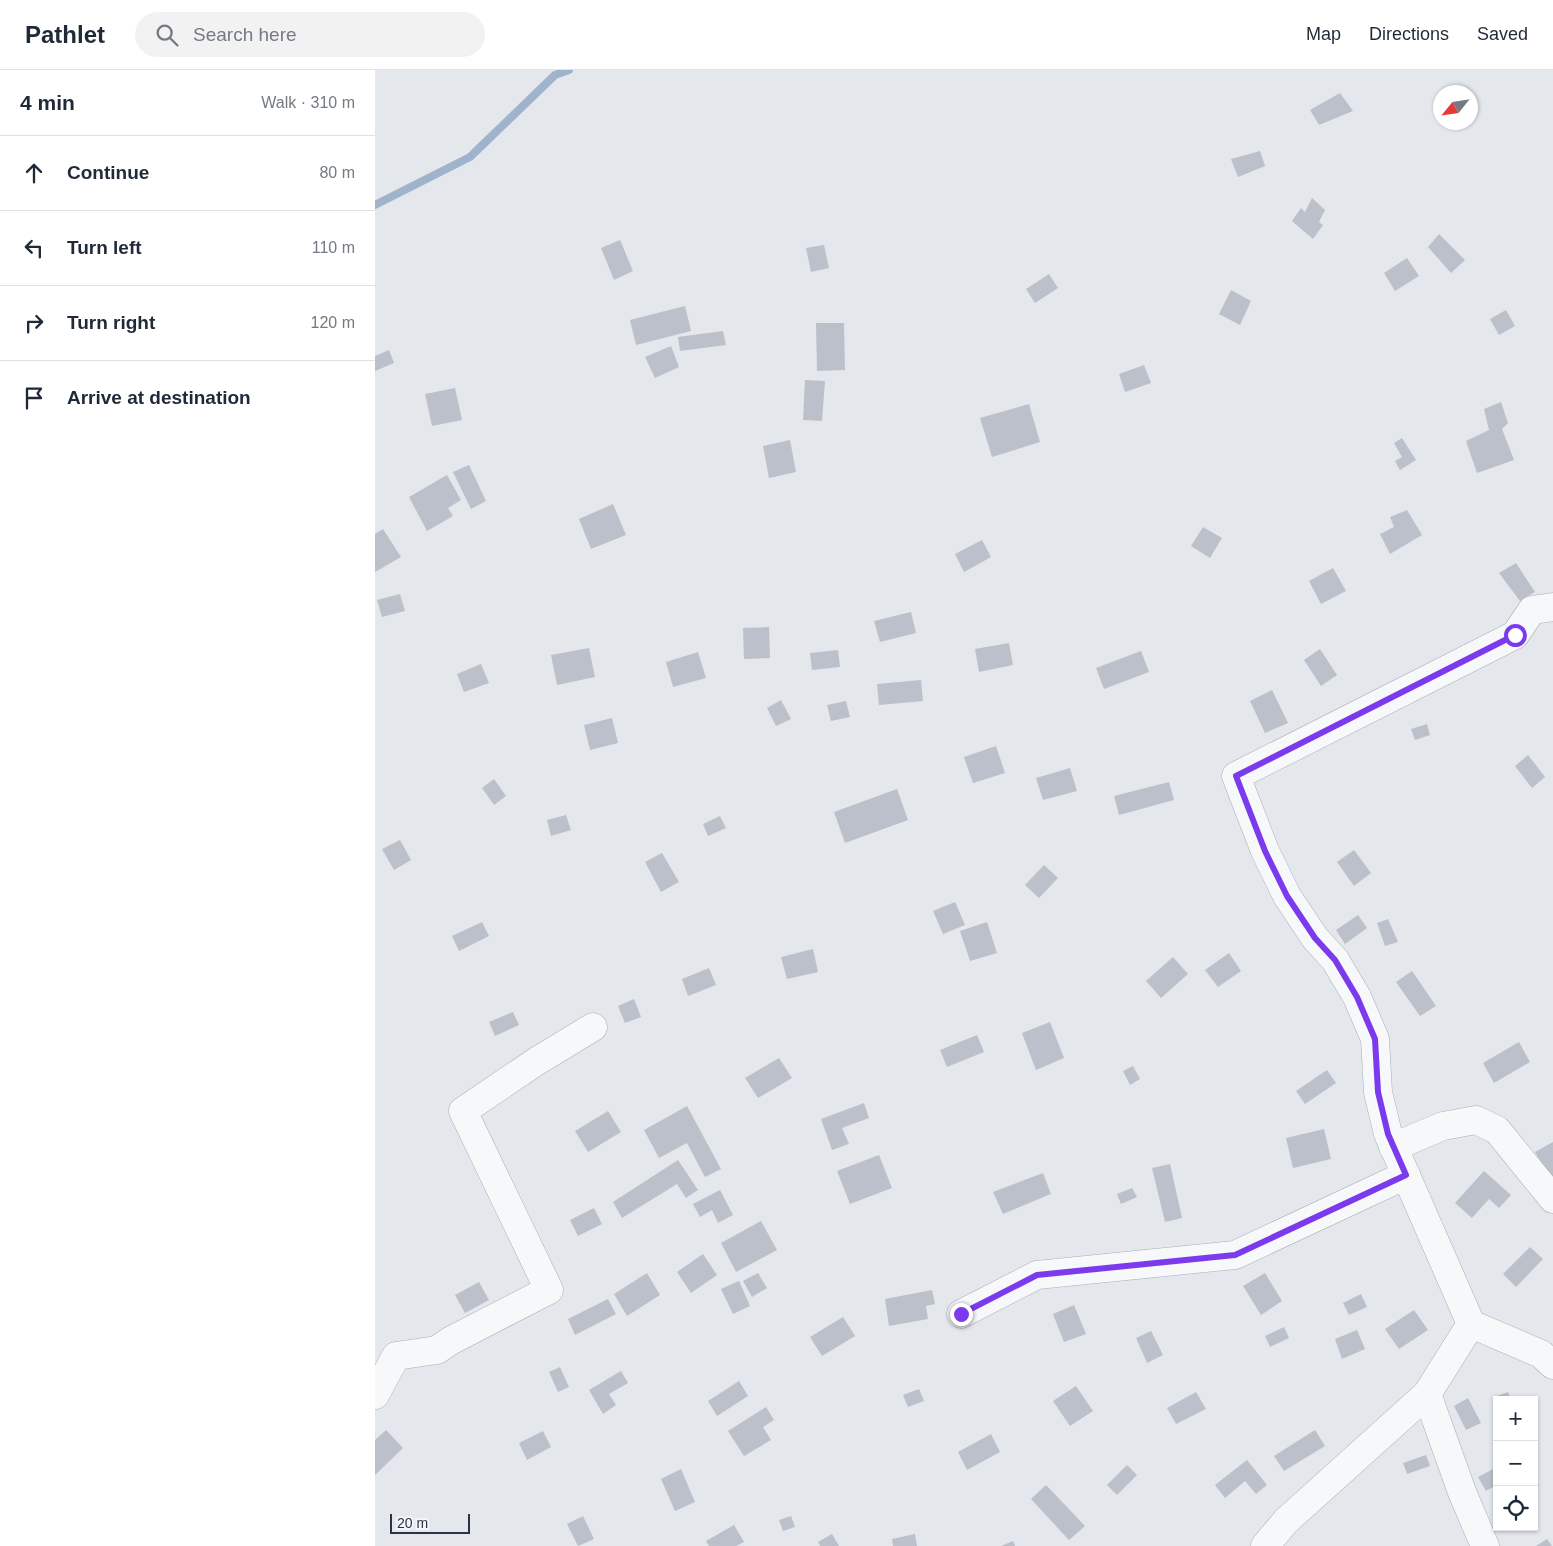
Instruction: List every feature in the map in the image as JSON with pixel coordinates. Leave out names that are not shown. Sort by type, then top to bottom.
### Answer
[{"type":"street","points":[[1553,607],[1532,610],[1515,635],[1236,776],[1265,851],[1287,896],[1315,938],[1335,960],[1357,997],[1375,1039],[1378,1092],[1388,1134],[1471,1324],[1541,1354],[1553,1365]]},
{"type":"street","points":[[375,1394],[396,1356],[437,1350],[450,1341],[549,1290],[463,1111],[537,1061],[593,1027]]},
{"type":"street","points":[[1393,1148],[1443,1126],[1476,1120],[1497,1130],[1553,1199]]},
{"type":"street","points":[[961,1314],[1037,1275],[1235,1255],[1406,1175]]},
{"type":"street","points":[[1265,1546],[1286,1521],[1427,1394],[1471,1324]]},
{"type":"street","points":[[1427,1394],[1462,1492],[1485,1546]]},
{"type":"building","points":[[1340,93],[1353,111],[1319,125],[1310,110]]},
{"type":"building","points":[[1260,151],[1265,166],[1238,177],[1231,159]]},
{"type":"building","points":[[1312,198],[1325,210],[1319,222],[1323,225],[1313,239],[1292,221],[1301,208],[1305,212]]},
{"type":"building","points":[[1439,234],[1465,260],[1451,273],[1428,247]]},
{"type":"building","points":[[620,240],[633,271],[614,280],[601,248]]},
{"type":"building","points":[[824,245],[829,268],[811,272],[806,248]]},
{"type":"building","points":[[1407,258],[1419,276],[1395,291],[1384,273]]},
{"type":"building","points":[[1049,274],[1058,288],[1035,303],[1026,289]]},
{"type":"building","points":[[1231,290],[1251,301],[1240,325],[1219,314]]},
{"type":"building","points":[[685,306],[691,331],[636,345],[630,320]]},
{"type":"building","points":[[1506,310],[1515,326],[1499,335],[1490,319]]},
{"type":"building","points":[[816,323],[844,323],[845,370],[817,371]]},
{"type":"building","points":[[723,331],[726,345],[680,351],[678,337]]},
{"type":"building","points":[[671,346],[679,367],[655,378],[645,357]]},
{"type":"building","points":[[389,350],[394,363],[375,371],[375,356]]},
{"type":"building","points":[[1144,365],[1151,383],[1125,392],[1119,374]]},
{"type":"building","points":[[805,380],[825,381],[822,421],[803,420]]},
{"type":"building","points":[[455,388],[462,420],[432,426],[425,394]]},
{"type":"building","points":[[1501,402],[1508,423],[1502,429],[1514,460],[1477,473],[1466,441],[1489,430],[1484,409]]},
{"type":"building","points":[[1029,404],[1040,442],[992,457],[980,418]]},
{"type":"building","points":[[1402,438],[1416,460],[1400,470],[1395,461],[1402,457],[1394,443]]},
{"type":"building","points":[[790,440],[796,472],[769,478],[763,446]]},
{"type":"building","points":[[469,465],[486,501],[471,509],[453,472]]},
{"type":"building","points":[[447,475],[461,500],[448,508],[453,516],[427,531],[409,497]]},
{"type":"building","points":[[613,504],[626,535],[591,549],[579,519]]},
{"type":"building","points":[[1407,510],[1422,535],[1390,554],[1380,534],[1394,527],[1390,517]]},
{"type":"building","points":[[1203,527],[1222,538],[1210,558],[1191,546]]},
{"type":"building","points":[[383,529],[401,557],[375,572],[375,534]]},
{"type":"building","points":[[982,540],[991,557],[964,572],[955,554]]},
{"type":"building","points":[[1516,563],[1535,592],[1520,601],[1499,573]]},
{"type":"building","points":[[1333,568],[1346,591],[1321,604],[1309,581]]},
{"type":"building","points":[[400,594],[405,611],[382,617],[377,600]]},
{"type":"building","points":[[911,612],[916,633],[880,642],[874,621]]},
{"type":"building","points":[[769,627],[770,658],[744,659],[743,628]]},
{"type":"building","points":[[1009,643],[1013,665],[979,672],[975,649]]},
{"type":"building","points":[[589,648],[595,677],[557,685],[551,655]]},
{"type":"building","points":[[1320,649],[1337,675],[1321,686],[1304,660]]},
{"type":"building","points":[[838,650],[840,667],[812,670],[810,653]]},
{"type":"building","points":[[1141,651],[1149,672],[1104,689],[1096,668]]},
{"type":"building","points":[[698,652],[706,678],[673,687],[666,662]]},
{"type":"building","points":[[481,664],[489,683],[464,692],[457,674]]},
{"type":"building","points":[[921,680],[923,701],[879,705],[877,684]]},
{"type":"building","points":[[1272,690],[1288,723],[1265,733],[1250,701]]},
{"type":"building","points":[[781,700],[791,719],[776,726],[767,708]]},
{"type":"building","points":[[846,701],[850,717],[831,721],[827,705]]},
{"type":"building","points":[[612,718],[618,743],[590,750],[584,725]]},
{"type":"building","points":[[1427,724],[1430,735],[1415,740],[1411,729]]},
{"type":"building","points":[[996,746],[1005,773],[973,783],[964,757]]},
{"type":"building","points":[[1528,755],[1545,777],[1532,788],[1515,766]]},
{"type":"building","points":[[1070,768],[1077,791],[1043,800],[1036,778]]},
{"type":"building","points":[[494,779],[506,796],[494,805],[482,788]]},
{"type":"building","points":[[1169,782],[1174,800],[1119,815],[1114,796]]},
{"type":"building","points":[[897,789],[908,820],[845,843],[834,812]]},
{"type":"building","points":[[566,815],[571,830],[551,836],[547,820]]},
{"type":"building","points":[[720,816],[726,828],[708,836],[703,824]]},
{"type":"building","points":[[400,840],[411,860],[394,870],[382,849]]},
{"type":"building","points":[[1354,850],[1371,873],[1354,886],[1337,862]]},
{"type":"building","points":[[662,853],[679,882],[661,892],[645,862]]},
{"type":"building","points":[[1044,865],[1058,878],[1039,898],[1025,885]]},
{"type":"building","points":[[955,902],[965,925],[943,934],[933,911]]},
{"type":"building","points":[[1358,915],[1367,928],[1345,944],[1336,930]]},
{"type":"building","points":[[1388,919],[1398,942],[1385,946],[1377,923]]},
{"type":"building","points":[[482,922],[489,936],[459,951],[452,936]]},
{"type":"building","points":[[987,922],[997,953],[970,961],[960,931]]},
{"type":"building","points":[[813,949],[818,972],[787,979],[781,957]]},
{"type":"building","points":[[1229,953],[1241,971],[1218,987],[1205,970]]},
{"type":"building","points":[[1173,957],[1188,974],[1161,998],[1146,981]]},
{"type":"building","points":[[709,968],[716,985],[688,996],[682,979]]},
{"type":"building","points":[[1412,971],[1436,1006],[1420,1016],[1396,982]]},
{"type":"building","points":[[634,999],[641,1017],[625,1023],[618,1006]]},
{"type":"building","points":[[513,1012],[519,1025],[495,1036],[489,1022]]},
{"type":"building","points":[[1050,1022],[1064,1058],[1036,1070],[1022,1033]]},
{"type":"building","points":[[977,1035],[984,1052],[947,1067],[940,1050]]},
{"type":"building","points":[[1519,1042],[1530,1062],[1494,1083],[1483,1063]]},
{"type":"building","points":[[779,1058],[792,1078],[758,1098],[745,1078]]},
{"type":"building","points":[[1133,1066],[1140,1079],[1130,1085],[1123,1071]]},
{"type":"building","points":[[1327,1070],[1336,1083],[1305,1104],[1296,1091]]},
{"type":"building","points":[[864,1103],[869,1118],[842,1128],[849,1144],[832,1150],[821,1119]]},
{"type":"building","points":[[687,1106],[721,1169],[705,1177],[687,1143],[659,1158],[644,1130]]},
{"type":"building","points":[[608,1111],[621,1132],[588,1152],[575,1131]]},
{"type":"building","points":[[1324,1129],[1331,1159],[1293,1168],[1286,1138]]},
{"type":"building","points":[[1553,1142],[1553,1178],[1551,1179],[1535,1152]]},
{"type":"building","points":[[879,1155],[892,1188],[850,1204],[837,1171]]},
{"type":"building","points":[[678,1160],[698,1190],[686,1198],[677,1184],[622,1218],[613,1202]]},
{"type":"building","points":[[1170,1164],[1182,1218],[1165,1222],[1152,1168]]},
{"type":"building","points":[[1484,1171],[1511,1195],[1499,1208],[1489,1199],[1472,1218],[1455,1203]]},
{"type":"building","points":[[1043,1173],[1051,1194],[1003,1214],[993,1192]]},
{"type":"building","points":[[1132,1188],[1137,1197],[1121,1204],[1117,1194]]},
{"type":"building","points":[[720,1190],[733,1215],[718,1223],[712,1210],[700,1217],[693,1204]]},
{"type":"building","points":[[594,1208],[602,1224],[578,1236],[570,1220]]},
{"type":"building","points":[[761,1221],[777,1250],[736,1272],[721,1243]]},
{"type":"building","points":[[1530,1247],[1543,1259],[1516,1287],[1503,1274]]},
{"type":"building","points":[[703,1254],[717,1275],[691,1293],[677,1272]]},
{"type":"building","points":[[647,1273],[660,1295],[627,1316],[614,1294]]},
{"type":"building","points":[[758,1273],[767,1288],[752,1297],[743,1281]]},
{"type":"building","points":[[1265,1273],[1282,1301],[1261,1315],[1243,1286]]},
{"type":"building","points":[[739,1281],[750,1306],[733,1314],[721,1289]]},
{"type":"building","points":[[479,1282],[489,1300],[465,1313],[455,1295]]},
{"type":"building","points":[[932,1290],[935,1304],[926,1306],[928,1319],[889,1326],[885,1299]]},
{"type":"building","points":[[1361,1294],[1367,1307],[1349,1315],[1343,1303]]},
{"type":"building","points":[[608,1299],[616,1314],[575,1335],[568,1319]]},
{"type":"building","points":[[1074,1305],[1086,1334],[1064,1342],[1053,1314]]},
{"type":"building","points":[[1414,1310],[1428,1330],[1399,1349],[1385,1329]]},
{"type":"building","points":[[843,1317],[855,1336],[822,1356],[810,1337]]},
{"type":"building","points":[[1284,1327],[1289,1338],[1270,1347],[1265,1336]]},
{"type":"building","points":[[1357,1330],[1365,1349],[1342,1359],[1335,1339]]},
{"type":"building","points":[[1151,1331],[1163,1355],[1147,1363],[1136,1338]]},
{"type":"building","points":[[560,1367],[569,1387],[558,1392],[549,1372]]},
{"type":"building","points":[[621,1371],[628,1383],[609,1394],[616,1405],[603,1414],[589,1390]]},
{"type":"building","points":[[739,1381],[748,1396],[717,1416],[708,1401]]},
{"type":"building","points":[[1076,1386],[1093,1411],[1070,1426],[1053,1401]]},
{"type":"building","points":[[919,1389],[924,1401],[908,1407],[903,1395]]},
{"type":"building","points":[[1196,1392],[1206,1409],[1176,1424],[1167,1408]]},
{"type":"building","points":[[1508,1392],[1510,1396],[1497,1396]]},
{"type":"building","points":[[1468,1398],[1481,1423],[1466,1430],[1454,1406]]},
{"type":"building","points":[[766,1407],[774,1420],[763,1427],[771,1440],[744,1456],[728,1431]]},
{"type":"building","points":[[386,1430],[403,1448],[375,1475],[375,1440]]},
{"type":"building","points":[[1315,1430],[1325,1446],[1284,1471],[1274,1456]]},
{"type":"building","points":[[543,1431],[551,1447],[527,1460],[519,1443]]},
{"type":"building","points":[[991,1434],[1000,1452],[967,1470],[958,1452]]},
{"type":"building","points":[[1426,1455],[1430,1466],[1407,1474],[1403,1463]]},
{"type":"building","points":[[1247,1460],[1267,1485],[1256,1494],[1245,1481],[1225,1498],[1215,1485]]},
{"type":"building","points":[[1127,1465],[1137,1475],[1117,1495],[1107,1485]]},
{"type":"building","points":[[681,1469],[695,1502],[675,1511],[661,1479]]},
{"type":"building","points":[[1493,1469],[1493,1487],[1486,1491],[1478,1477]]},
{"type":"building","points":[[1046,1485],[1085,1526],[1069,1540],[1031,1499]]},
{"type":"building","points":[[583,1516],[594,1539],[578,1546],[567,1524]]},
{"type":"building","points":[[791,1516],[795,1527],[783,1531],[779,1520]]},
{"type":"building","points":[[734,1525],[744,1542],[736,1546],[709,1546],[706,1541]]},
{"type":"building","points":[[832,1534],[839,1546],[820,1546],[818,1542]]},
{"type":"building","points":[[915,1534],[917,1546],[893,1546],[892,1539]]},
{"type":"building","points":[[1547,1539],[1552,1546],[1536,1546]]},
{"type":"building","points":[[1013,1541],[1015,1546],[1001,1546]]},
{"type":"waterway","points":[[375,205],[470,157],[555,75],[569,70]]},
{"type":"route","points":[[961,1314],[1037,1275],[1235,1255],[1406,1175],[1388,1134],[1378,1092],[1375,1039],[1357,997],[1335,960],[1315,938],[1287,896],[1265,851],[1236,776],[1515,635]]}]
